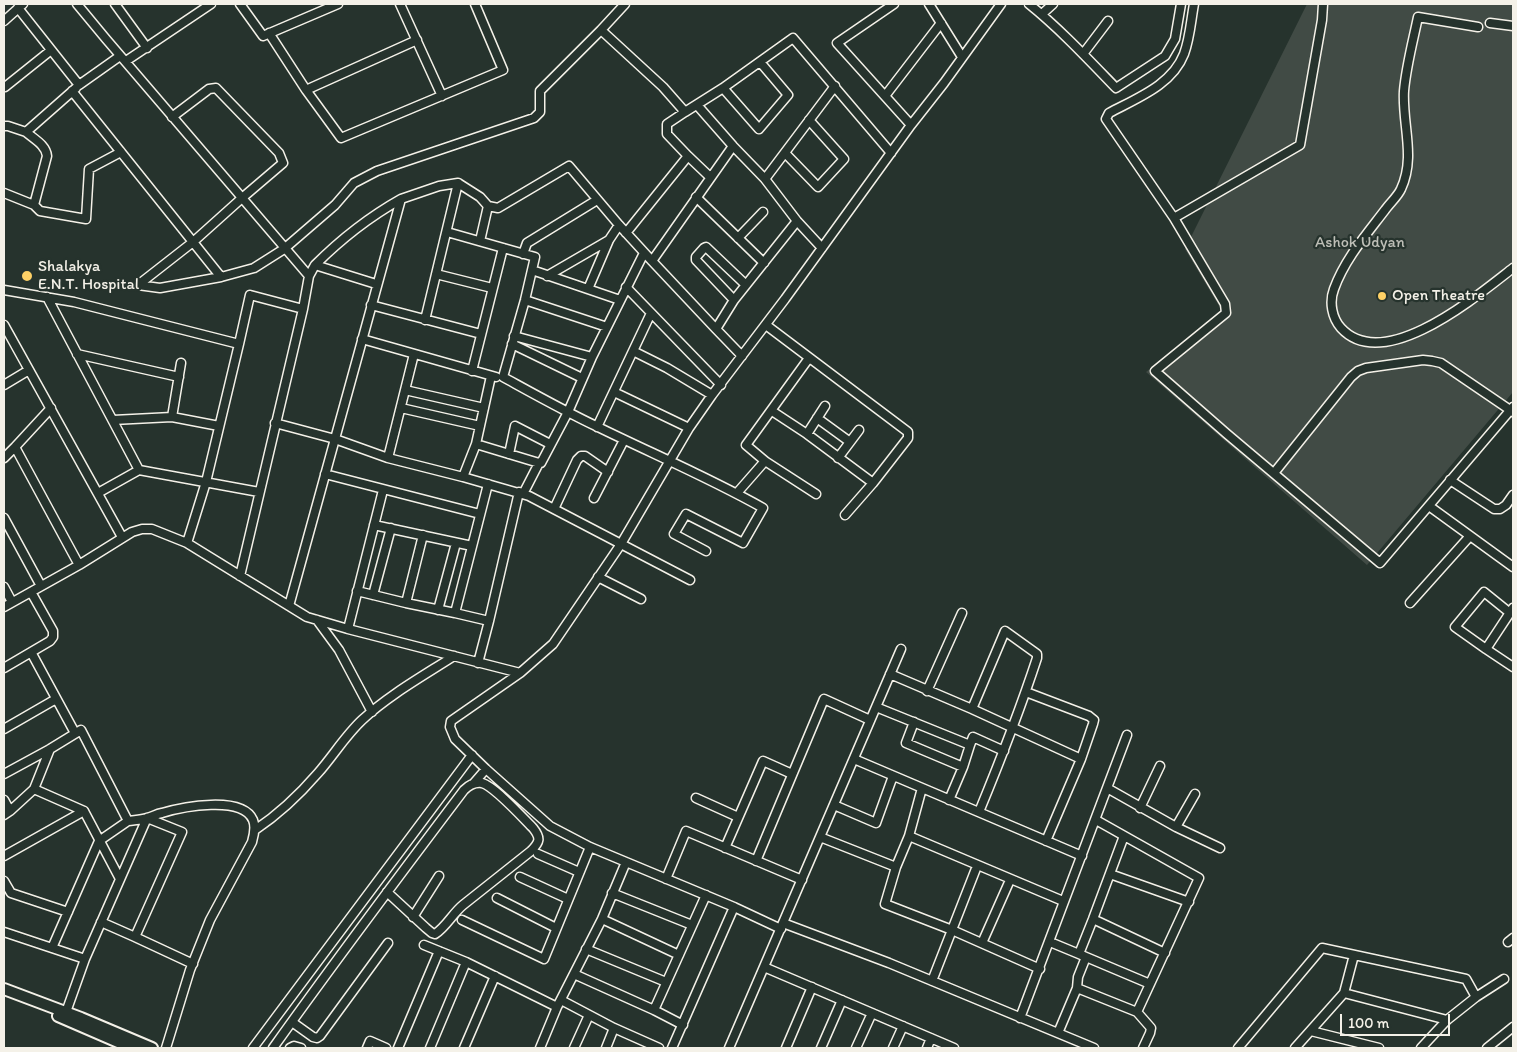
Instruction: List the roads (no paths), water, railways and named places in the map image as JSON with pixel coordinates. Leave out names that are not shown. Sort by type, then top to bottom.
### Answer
[{"type":"street","points":[[77,4],[309,276]]},
{"type":"street","points":[[115,4],[147,48]]},
{"type":"street","points":[[26,132],[79,85],[123,59],[147,48],[211,4]]},
{"type":"street","points":[[240,4],[263,36],[325,6],[338,4]]},
{"type":"street","points":[[400,4],[442,96]]},
{"type":"street","points":[[269,33],[306,90],[341,138],[503,70],[475,4]]},
{"type":"street","points":[[172,117],[209,89],[216,88],[279,154],[283,164],[193,242],[138,285],[160,288],[221,277],[254,268],[286,250],[335,205],[354,183],[377,171],[534,118],[540,112],[540,91],[625,4]]},
{"type":"street","points":[[894,4],[837,42],[911,125]]},
{"type":"street","points":[[929,4],[962,57]]},
{"type":"street","points":[[1001,4],[766,325],[712,395],[689,428],[620,544],[553,644],[520,673],[451,721],[450,727],[455,739],[550,826],[590,847],[734,907],[932,981],[1094,1048]]},
{"type":"street","points":[[1029,4],[1042,14],[1116,88],[1165,56],[1174,39],[1181,4]]},
{"type":"street","points":[[1042,14],[1053,4]]},
{"type":"street","points":[[1194,4],[1184,52],[1177,68],[1158,86],[1109,113],[1106,119],[1174,218],[1225,304],[1226,313],[1155,371],[1274,473],[1380,563],[1512,410],[1441,363],[1432,360],[1366,368],[1351,377],[1274,473]]},
{"type":"street","points":[[1174,218],[1300,145],[1323,4]]},
{"type":"street","points":[[4,20],[20,6],[50,51],[79,85]]},
{"type":"street","points":[[1478,27],[1418,17],[1404,90],[1404,114],[1408,148],[1407,167],[1401,189],[1349,258],[1333,290],[1332,310],[1334,318],[1347,334],[1359,339],[1379,342],[1399,339],[1418,332],[1464,307],[1513,268]]},
{"type":"street","points":[[1083,54],[1108,21]]},
{"type":"street","points":[[885,96],[941,23]]},
{"type":"street","points":[[1490,23],[1513,26]]},
{"type":"street","points":[[601,30],[667,92],[685,112]]},
{"type":"street","points":[[710,177],[667,134],[668,124],[723,88],[793,38],[891,153]]},
{"type":"street","points":[[306,90],[417,40]]},
{"type":"street","points":[[5,87],[50,51]]},
{"type":"street","points":[[723,88],[759,129],[788,95],[760,62]]},
{"type":"street","points":[[765,179],[834,86]]},
{"type":"street","points":[[72,91],[221,277]]},
{"type":"street","points":[[697,105],[765,179],[797,221],[822,248]]},
{"type":"street","points":[[785,153],[818,188],[844,159],[809,120]]},
{"type":"street","points":[[4,126],[26,132],[47,150],[34,204]]},
{"type":"street","points":[[652,261],[733,146]]},
{"type":"street","points":[[4,193],[34,204],[40,211],[86,219],[89,169],[121,152]]},
{"type":"street","points":[[626,232],[688,156]]},
{"type":"street","points":[[240,576],[303,309],[309,276],[315,265],[335,245],[357,227],[401,199],[439,186],[458,183],[480,197],[488,206],[498,208],[569,166],[619,226],[742,356]]},
{"type":"street","points":[[424,320],[458,183]]},
{"type":"street","points":[[696,197],[764,263]]},
{"type":"street","points":[[289,606],[376,284],[401,199]]},
{"type":"street","points":[[523,254],[527,243],[598,200]]},
{"type":"street","points":[[480,241],[488,206]]},
{"type":"street","points":[[738,238],[763,212]]},
{"type":"street","points":[[716,329],[734,300],[797,221]]},
{"type":"street","points":[[588,289],[610,240],[619,226]]},
{"type":"street","points":[[447,232],[535,257],[503,378]]},
{"type":"street","points":[[547,276],[610,240]]},
{"type":"street","points":[[734,300],[696,260],[696,257],[706,247],[746,285]]},
{"type":"street","points":[[472,370],[503,248]]},
{"type":"street","points":[[478,663],[521,493],[542,462],[568,412],[582,378],[644,253]]},
{"type":"street","points":[[315,265],[376,284]]},
{"type":"street","points":[[532,270],[620,300]]},
{"type":"street","points":[[436,274],[492,288]]},
{"type":"street","points":[[626,287],[721,385]]},
{"type":"street","points":[[4,290],[74,302],[239,344]]},
{"type":"street","points":[[187,543],[206,482],[250,295],[303,309]]},
{"type":"street","points":[[47,297],[140,470]]},
{"type":"street","points":[[525,300],[607,327]]},
{"type":"street","points":[[371,305],[480,334]]},
{"type":"street","points":[[597,427],[651,313]]},
{"type":"street","points":[[4,325],[6,335],[30,370],[122,537]]},
{"type":"street","points":[[766,325],[908,432],[908,438],[845,515]]},
{"type":"street","points":[[514,336],[592,358]]},
{"type":"street","points":[[362,339],[503,378],[597,427],[737,493],[763,508],[743,543],[686,514],[674,534],[706,551]]},
{"type":"street","points":[[512,344],[582,378]]},
{"type":"street","points":[[633,351],[667,368],[712,395]]},
{"type":"street","points":[[77,354],[179,377]]},
{"type":"street","points":[[388,458],[414,354]]},
{"type":"street","points":[[809,358],[746,445],[765,461],[816,494]]},
{"type":"street","points":[[172,417],[181,363]]},
{"type":"street","points":[[4,385],[30,370]]},
{"type":"street","points":[[463,477],[476,444],[491,376]]},
{"type":"street","points":[[405,390],[484,408]]},
{"type":"street","points":[[614,392],[689,428]]},
{"type":"street","points":[[807,434],[825,406]]},
{"type":"street","points":[[4,458],[51,408]]},
{"type":"street","points":[[401,408],[480,426]]},
{"type":"street","points":[[772,411],[807,434],[873,483]]},
{"type":"street","points":[[112,420],[172,417],[219,426]]},
{"type":"street","points":[[817,418],[850,442]]},
{"type":"street","points":[[276,423],[335,439],[388,458],[521,493],[690,580]]},
{"type":"street","points":[[509,454],[515,426],[550,444]]},
{"type":"street","points":[[838,458],[859,430]]},
{"type":"street","points":[[594,498],[624,440]]},
{"type":"street","points":[[476,444],[539,464]]},
{"type":"street","points":[[15,447],[79,565]]},
{"type":"street","points":[[554,510],[577,460],[581,456],[585,456],[608,472]]},
{"type":"street","points":[[737,493],[765,461]]},
{"type":"street","points":[[98,493],[140,470],[259,492]]},
{"type":"street","points":[[325,474],[480,514]]},
{"type":"street","points":[[1450,480],[1494,509],[1500,509],[1506,505],[1513,495]]},
{"type":"street","points":[[455,613],[488,484]]},
{"type":"street","points":[[348,630],[383,490]]},
{"type":"street","points":[[1429,506],[1513,567]]},
{"type":"street","points":[[4,520],[41,586]]},
{"type":"street","points":[[374,525],[472,546]]},
{"type":"street","points":[[374,595],[391,528]]},
{"type":"street","points":[[4,607],[79,565],[122,537],[142,529],[152,529],[187,543],[307,617],[348,630],[520,673]]},
{"type":"street","points":[[406,603],[423,535]]},
{"type":"street","points":[[1410,603],[1470,536]]},
{"type":"street","points":[[438,610],[456,543]]},
{"type":"street","points":[[598,577],[641,599]]},
{"type":"street","points":[[4,587],[12,602]]},
{"type":"street","points":[[357,591],[489,621]]},
{"type":"street","points":[[4,668],[50,641],[53,637],[53,631],[31,592]]},
{"type":"street","points":[[1486,649],[1512,610],[1484,592],[1455,627],[1486,649],[1513,667]]},
{"type":"street","points":[[927,690],[962,613]]},
{"type":"street","points":[[318,620],[339,650],[372,712]]},
{"type":"street","points":[[972,709],[1004,631],[1037,654],[1013,728],[979,812]]},
{"type":"street","points":[[728,1048],[901,649]]},
{"type":"street","points":[[31,652],[75,733]]},
{"type":"street","points":[[255,830],[280,813],[318,774],[362,720],[386,700],[454,656]]},
{"type":"street","points":[[890,674],[1081,758]]},
{"type":"street","points":[[1026,692],[1089,716],[1094,720],[1081,758],[1046,841]]},
{"type":"street","points":[[4,729],[56,699]]},
{"type":"street","points":[[756,861],[824,700],[870,720]]},
{"type":"street","points":[[876,707],[970,745]]},
{"type":"street","points":[[914,722],[906,743],[963,766]]},
{"type":"street","points":[[4,774],[81,730],[128,821]]},
{"type":"street","points":[[1020,1018],[1127,735]]},
{"type":"street","points":[[950,800],[973,737],[1004,751]]},
{"type":"street","points":[[4,800],[7,813],[34,789],[50,749]]},
{"type":"street","points":[[253,1048],[472,755]]},
{"type":"street","points":[[854,759],[1082,856]]},
{"type":"street","points":[[724,848],[763,761],[792,774]]},
{"type":"street","points":[[1140,808],[1160,766]]},
{"type":"street","points":[[272,1048],[464,790],[473,784],[486,769]]},
{"type":"street","points":[[834,805],[876,823],[894,776]]},
{"type":"street","points":[[387,892],[435,934],[439,932],[457,910],[531,851],[539,840],[534,828],[493,789],[482,783],[473,784]]},
{"type":"street","points":[[922,788],[885,904],[952,930],[1040,969]]},
{"type":"street","points":[[1107,788],[1140,808],[1220,848]]},
{"type":"street","points":[[34,789],[84,811],[120,879]]},
{"type":"street","points":[[1176,827],[1195,794]]},
{"type":"street","points":[[696,798],[738,817]]},
{"type":"street","points":[[52,948],[99,841],[128,821],[147,818],[177,809],[225,805],[234,806],[248,813],[253,819],[255,830],[252,842],[210,920],[193,964],[166,1048]]},
{"type":"street","points":[[4,856],[84,811]]},
{"type":"street","points":[[65,1015],[85,959],[147,818]]},
{"type":"street","points":[[135,937],[182,832],[147,818]]},
{"type":"street","points":[[1096,820],[1199,878],[1137,1012]]},
{"type":"street","points":[[666,878],[686,831],[802,880]]},
{"type":"street","points":[[908,836],[1063,901]]},
{"type":"street","points":[[1058,1033],[1077,988],[1083,955],[1094,919],[1124,836]]},
{"type":"street","points":[[820,837],[896,867]]},
{"type":"street","points":[[462,920],[544,959],[590,847]]},
{"type":"street","points":[[538,854],[579,872]]},
{"type":"street","points":[[540,1048],[559,1004],[602,919],[626,862]]},
{"type":"street","points":[[932,981],[978,866]]},
{"type":"street","points":[[1110,874],[1189,902]]},
{"type":"street","points":[[413,916],[439,876]]},
{"type":"street","points":[[520,877],[568,899]]},
{"type":"street","points":[[982,943],[1010,880]]},
{"type":"street","points":[[4,881],[11,893],[68,912]]},
{"type":"street","points":[[612,893],[692,925]]},
{"type":"street","points":[[654,1010],[706,895]]},
{"type":"street","points":[[497,898],[556,928]]},
{"type":"street","points":[[672,1048],[734,907]]},
{"type":"street","points":[[602,919],[679,955]]},
{"type":"street","points":[[1094,919],[1165,953]]},
{"type":"street","points":[[101,922],[193,964]]},
{"type":"street","points":[[4,932],[85,959]]},
{"type":"street","points":[[1050,942],[1150,984]]},
{"type":"street","points":[[292,1022],[313,1037],[317,1038],[320,1036],[388,943]]},
{"type":"street","points":[[424,945],[559,1004],[589,1015],[659,1048]]},
{"type":"street","points":[[1238,1048],[1322,948],[1466,979],[1476,997]]},
{"type":"street","points":[[586,949],[666,982]]},
{"type":"street","points":[[398,1048],[439,951]]},
{"type":"street","points":[[1295,1048],[1344,993],[1354,955]]},
{"type":"street","points":[[430,1048],[466,962]]},
{"type":"street","points":[[764,967],[954,1048]]},
{"type":"street","points":[[574,974],[683,1025]]},
{"type":"street","points":[[464,1048],[495,976]]},
{"type":"street","points":[[1421,1048],[1447,1020],[1476,997],[1504,979]]},
{"type":"street","points":[[786,1048],[812,987]]},
{"type":"street","points":[[1077,988],[1137,1012],[1151,1028],[1143,1048]]},
{"type":"street","points":[[4,989],[65,1015],[152,1048]]},
{"type":"street","points":[[1344,993],[1447,1020]]},
{"type":"street","points":[[4,996],[65,1015],[132,1048]]},
{"type":"street","points":[[821,1048],[842,1000]]},
{"type":"street","points":[[856,1048],[872,1012]]},
{"type":"street","points":[[574,1048],[589,1015]]},
{"type":"street","points":[[893,1048],[903,1026]]},
{"type":"street","points":[[1487,1048],[1513,1027]]},
{"type":"street","points":[[606,1048],[614,1028]]},
{"type":"street","points":[[1311,1031],[1379,1048]]},
{"type":"street","points":[[927,1048],[931,1038]]},
{"type":"street","points":[[637,1048],[641,1040]]},
{"type":"street","points":[[367,1048],[370,1041],[386,1048]]},
{"type":"street","points":[[290,1048],[294,1046],[301,1048]]},
{"type":"place","name":"Shalakya E.N.T. Hospital","points":[[27,276]]},
{"type":"place","name":"Open Theatre","points":[[1382,296]]},
{"type":"park label","name":"Ashok Udyan","points":[[1360,243]]}]
